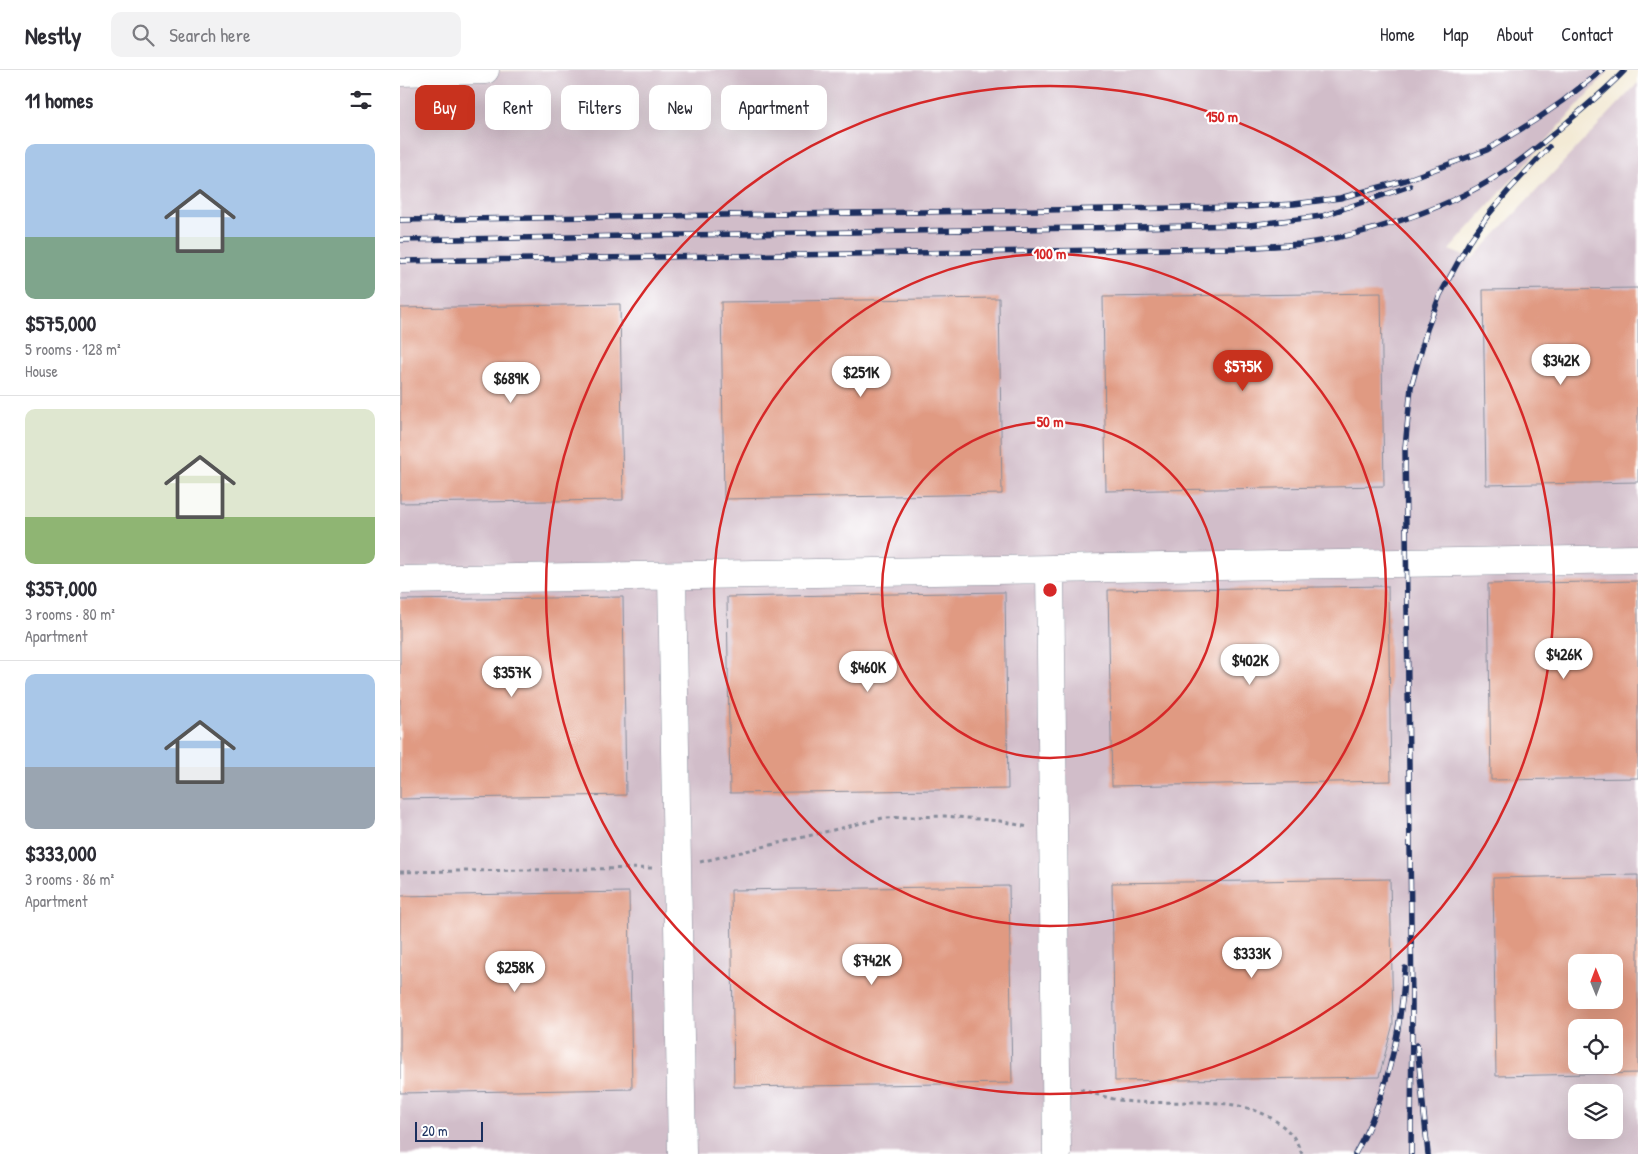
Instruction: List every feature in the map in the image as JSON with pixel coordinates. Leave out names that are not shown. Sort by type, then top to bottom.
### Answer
[{"type":"street","points":[[400,72],[485,70]]},
{"type":"street","points":[[400,580],[1638,559]]},
{"type":"street","points":[[1050,570],[1057,1154]]},
{"type":"street","points":[[672,576],[682,1154]]},
{"type":"path","points":[[400,872],[677,868],[883,818],[945,816],[1000,821],[1053,832]]},
{"type":"path","points":[[1056,1080],[1106,1098],[1136,1102],[1199,1102],[1239,1105],[1271,1118],[1292,1135],[1302,1154]]},
{"type":"shaded area","points":[[558,70],[1606,70],[1608,72],[1449,250],[1472,259],[1638,83],[1638,1154],[400,1154],[400,73]]},
{"type":"building","points":[[1638,288],[1638,482],[1486,485],[1483,290]]},
{"type":"building","points":[[1381,293],[1384,486],[1106,491],[1103,297]]},
{"type":"building","points":[[999,298],[1002,494],[724,499],[721,302]]},
{"type":"building","points":[[620,304],[623,500],[400,503],[400,308]]},
{"type":"building","points":[[1638,581],[1638,778],[1491,780],[1488,584]]},
{"type":"building","points":[[1388,586],[1391,781],[1112,786],[1108,590]]},
{"type":"building","points":[[1005,592],[1008,789],[730,793],[727,597]]},
{"type":"building","points":[[623,597],[626,795],[400,799],[400,600]]},
{"type":"building","points":[[1638,875],[1638,1073],[1623,1073],[1623,1019],[1568,1019],[1568,1074],[1591,1074],[1496,1076],[1493,878]]},
{"type":"building","points":[[1390,879],[1393,1024],[1379,1077],[1115,1081],[1112,883]]},
{"type":"building","points":[[1009,886],[1012,1083],[734,1087],[731,890]]},
{"type":"building","points":[[629,892],[632,1089],[400,1093],[400,896]]},
{"type":"railway","points":[[400,220],[1245,207],[1294,204],[1340,198],[1406,180],[1487,150],[1563,101],[1602,70]]},
{"type":"railway","points":[[400,261],[1233,248],[1301,244],[1350,235],[1403,220],[1453,200],[1476,188],[1507,169],[1554,134],[1625,70]]},
{"type":"railway","points":[[1411,1154],[1412,1005],[1405,448],[1411,387],[1427,329],[1440,295],[1469,242],[1509,190],[1549,147]]},
{"type":"railway","points":[[400,240],[1249,225],[1322,216],[1410,186]]},
{"type":"railway","points":[[1355,1154],[1376,1110],[1384,1087],[1396,1040],[1405,968]]},
{"type":"railway","points":[[1417,1045],[1428,1154]]}]
